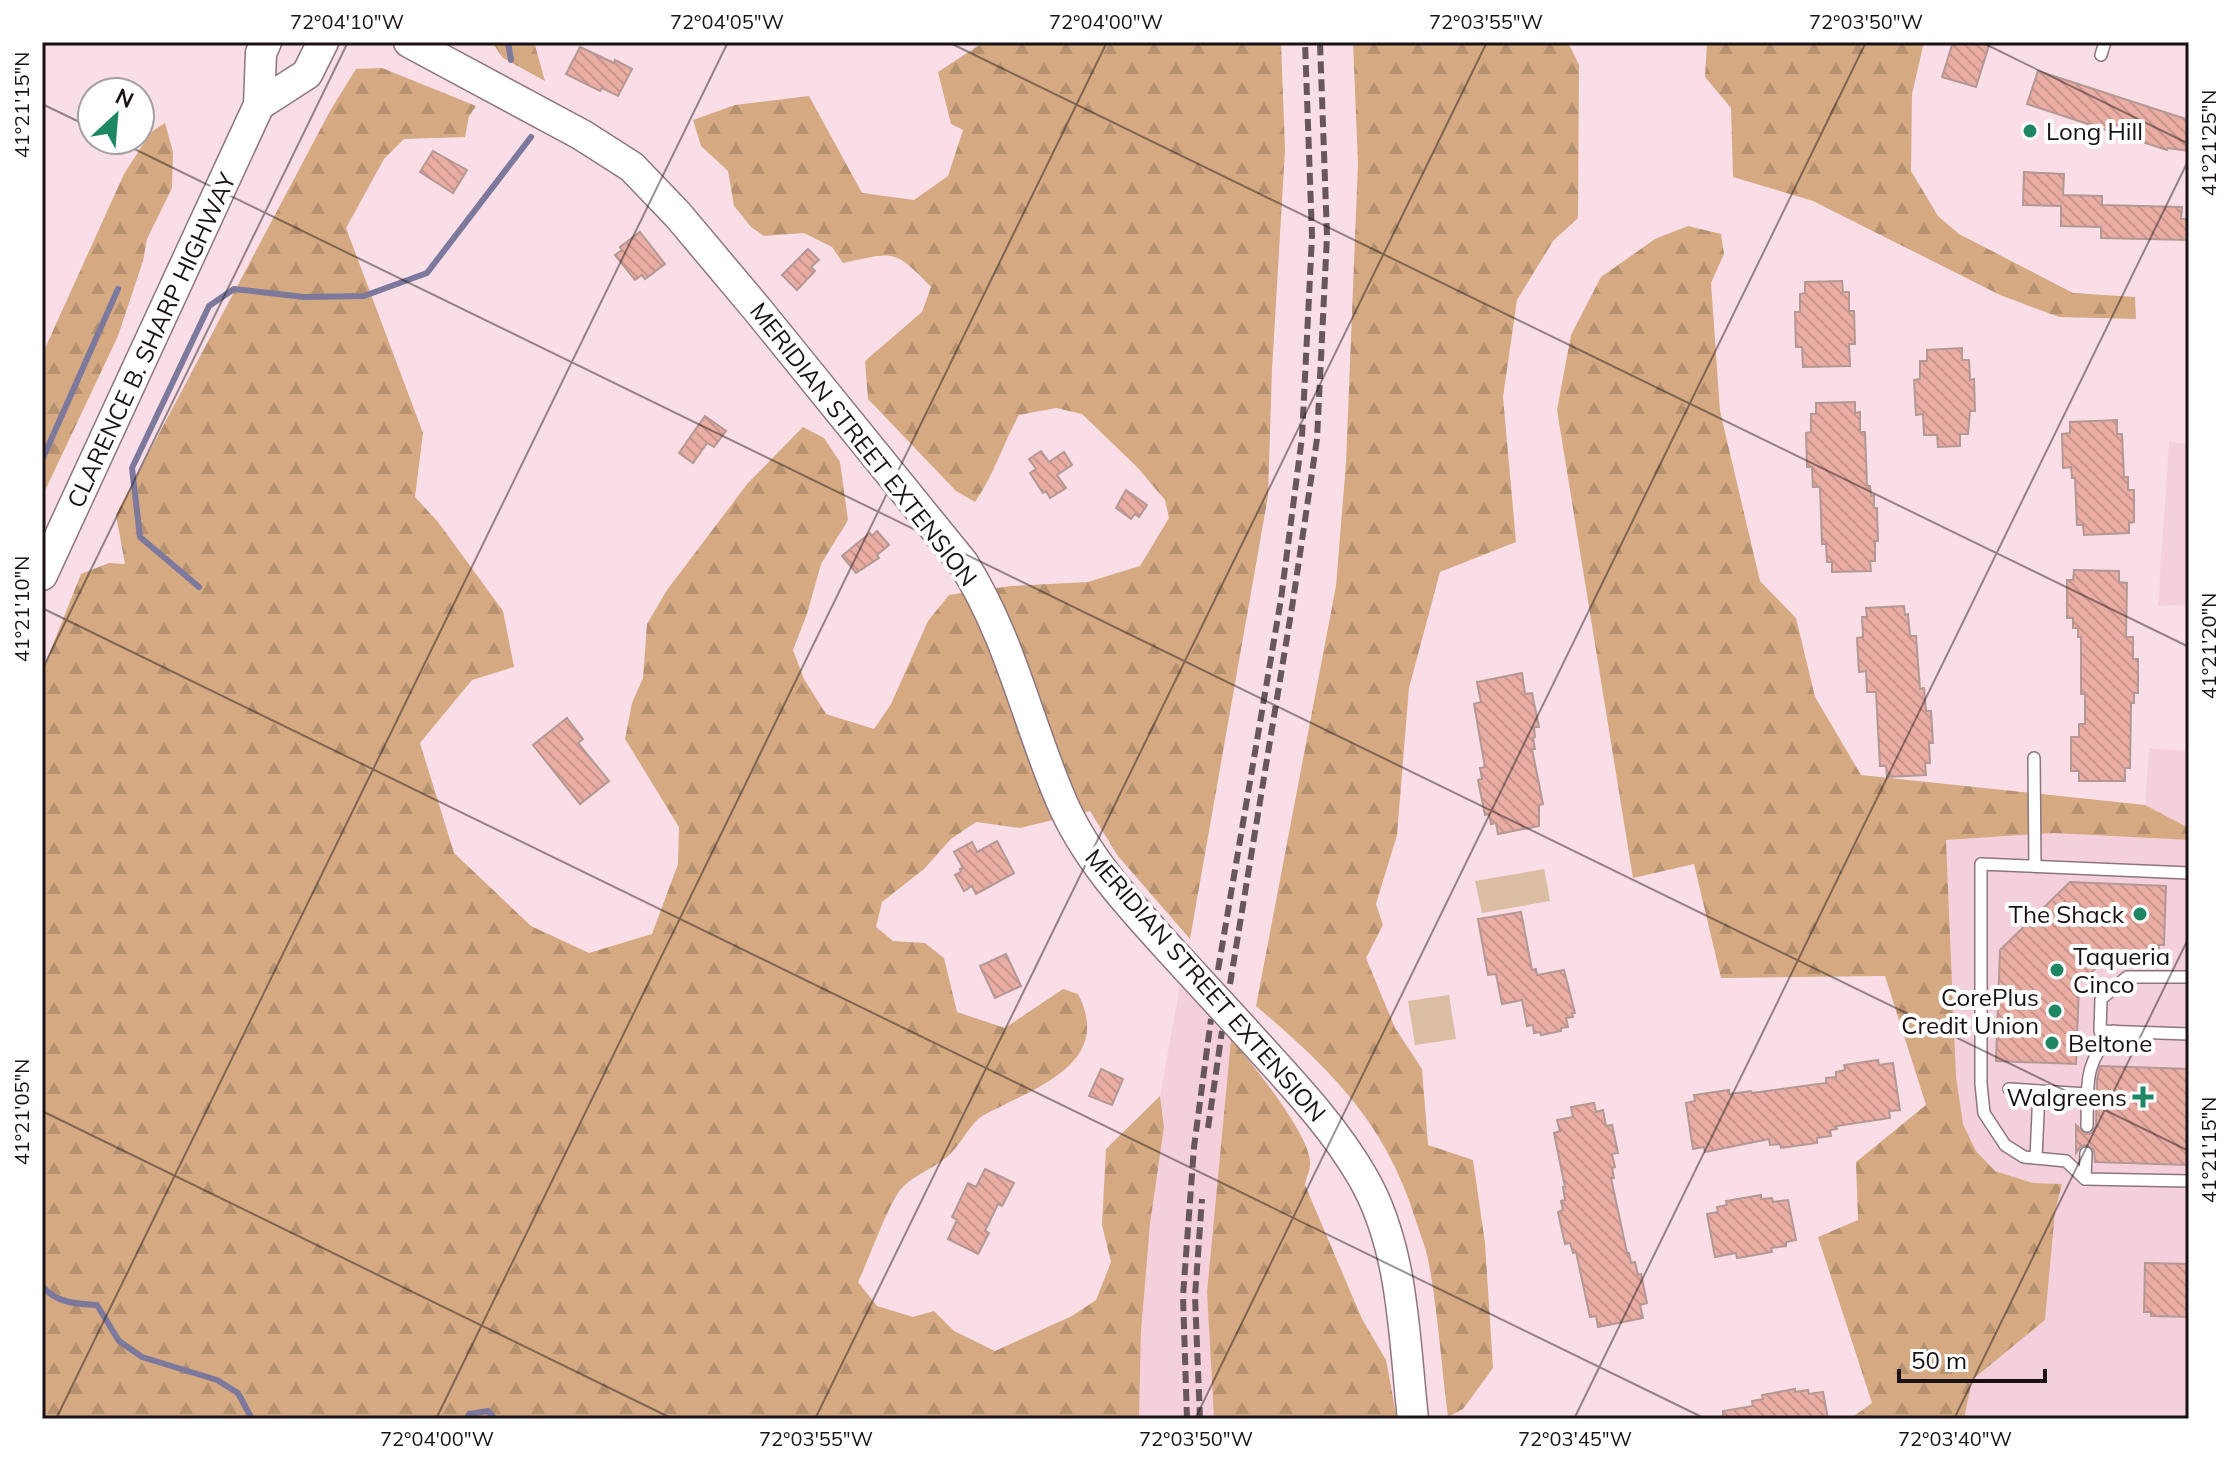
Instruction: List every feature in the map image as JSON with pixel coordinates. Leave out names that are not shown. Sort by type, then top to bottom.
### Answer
[{"type":"street","name":"CLARENCE B. SHARP HIGHWAY","points":[[42,575],[259,105],[261,53],[266,42]]},
{"type":"street","points":[[259,105],[307,74],[323,42]]},
{"type":"street","name":"MERIDIAN STREET EXTENSION","points":[[409,42],[582,135],[622,159],[645,180],[717,261],[963,563],[997,624],[1038,741],[1069,817],[1098,865],[1324,1119],[1363,1177],[1387,1235],[1413,1419]]},
{"type":"lane","points":[[2101,55],[2105,42]]},
{"type":"lane","points":[[2034,758],[2035,866]]},
{"type":"lane","points":[[2189,873],[1981,864],[1981,1084],[1984,1113],[1991,1126],[2015,1153],[2066,1161],[2085,1179],[2189,1181]]},
{"type":"lane","points":[[2189,977],[2127,977],[2101,999],[2100,1031],[2189,1034]]},
{"type":"lane","points":[[2087,1126],[2091,1063],[2114,1031]]},
{"type":"lane","points":[[2009,1089],[2087,1094]]},
{"type":"lane","points":[[2036,1158],[2039,1091]]},
{"type":"lane","points":[[2085,1179],[2086,1153]]},
{"type":"shaded area","points":[[2169,442],[2189,444],[2189,605],[2158,606]]},
{"type":"shaded area","points":[[2149,748],[2189,751],[2189,828],[2145,805]]},
{"type":"shaded area","points":[[2054,833],[2189,840],[2189,1419],[1964,1419],[1972,1380],[2045,1320],[2055,1212],[2062,1184],[2033,1183],[1995,1171],[1976,1151],[1963,1124],[1956,1076],[1946,840]]},
{"type":"shaded area","points":[[1544,869],[1550,901],[1482,913],[1475,881]]},
{"type":"shaded area","points":[[1180,986],[1231,1040],[1207,1292],[1214,1419],[1139,1419],[1141,1332],[1150,1224],[1164,1127],[1160,1096]]},
{"type":"shaded area","points":[[1449,995],[1456,1039],[1415,1045],[1408,1001]]},
{"type":"green space","points":[[492,42],[534,42],[545,81],[503,58]]},
{"type":"green space","points":[[984,42],[1281,42],[1285,150],[1268,496],[1190,939],[1118,856],[1090,811],[1020,828],[976,822],[951,839],[924,869],[882,902],[876,927],[893,941],[925,943],[944,958],[957,1012],[1005,1028],[1063,989],[1078,994],[1087,1019],[1086,1039],[1077,1057],[1062,1071],[1044,1084],[979,1118],[946,1158],[903,1187],[888,1213],[858,1282],[877,1306],[913,1317],[934,1311],[954,1331],[995,1351],[1072,1316],[1096,1300],[1111,1262],[1102,1225],[1106,1149],[1160,1096],[1164,1127],[1150,1224],[1141,1332],[1139,1419],[42,1419],[42,672],[81,574],[109,563],[125,564],[116,515],[330,111],[356,69],[382,68],[476,106],[469,116],[465,137],[404,139],[384,159],[346,228],[423,433],[415,497],[438,522],[503,611],[514,667],[472,680],[420,743],[454,853],[531,926],[589,953],[652,934],[678,864],[679,827],[625,739],[632,703],[643,678],[647,624],[667,590],[748,483],[803,427],[824,438],[840,462],[848,520],[821,564],[793,650],[804,679],[826,714],[874,729],[891,704],[928,621],[949,595],[1011,586],[1088,582],[1140,566],[1169,518],[1165,500],[1137,467],[1082,414],[1056,408],[1019,415],[975,502],[956,491],[868,399],[865,361],[922,312],[931,287],[909,265],[892,256],[843,263],[832,247],[804,233],[764,236],[751,227],[734,206],[728,171],[701,146],[693,120],[735,105],[809,96],[862,193],[914,200],[948,176],[963,130],[951,124],[938,72]]},
{"type":"green space","points":[[1353,42],[1568,42],[1579,65],[1578,218],[1553,241],[1517,300],[1503,397],[1516,542],[1440,572],[1409,688],[1397,835],[1376,904],[1383,925],[1366,958],[1395,1028],[1422,1069],[1428,1145],[1473,1160],[1485,1243],[1493,1368],[1463,1409],[1448,1417],[1428,1259],[1403,1184],[1371,1125],[1352,1100],[1308,1052],[1256,1006],[1336,586],[1346,463],[1358,163]]},
{"type":"green space","points":[[1707,42],[1924,42],[1912,94],[1911,171],[1938,216],[1959,234],[2073,293],[2135,297],[2136,319],[2059,317],[2000,295],[1813,201],[1733,177],[1731,108],[1705,77]]},
{"type":"green space","points":[[165,123],[173,152],[172,188],[147,239],[143,261],[118,336],[42,497],[42,355],[124,174],[136,156],[156,156],[156,129]]},
{"type":"green space","points":[[1688,226],[1721,234],[1724,254],[1711,283],[1720,411],[1760,581],[1796,618],[1815,697],[1861,775],[2145,805],[2189,828],[2189,840],[2054,833],[1946,840],[1956,1076],[1963,1124],[1976,1151],[1995,1171],[2033,1183],[2062,1184],[2055,1212],[2045,1320],[1972,1380],[1964,1419],[1850,1419],[1872,1403],[1818,1237],[1858,1220],[1856,1162],[1926,1105],[1885,976],[1721,978],[1694,864],[1633,878],[1557,410],[1571,335],[1601,277],[1655,239]]},
{"type":"green space","points":[[1231,1040],[1252,1064],[1300,1133],[1310,1164],[1305,1185],[1362,1319],[1386,1360],[1397,1419],[1214,1419],[1207,1292]]},
{"type":"building","points":[[1953,42],[1990,42],[1976,87],[1942,77]]},
{"type":"building","points":[[580,47],[632,69],[618,96],[602,88],[600,91],[566,74]]},
{"type":"building","points":[[2038,71],[2189,120],[2189,151],[2167,150],[2027,104]]},
{"type":"building","points":[[433,151],[467,170],[453,193],[420,172]]},
{"type":"building","points":[[2024,172],[2064,174],[2063,195],[2102,196],[2102,205],[2182,207],[2181,219],[2189,219],[2189,240],[2101,238],[2101,227],[2061,226],[2061,206],[2023,205]]},
{"type":"building","points":[[640,232],[665,264],[645,279],[642,275],[635,280],[615,255],[622,250],[620,247]]},
{"type":"building","points":[[808,249],[819,260],[811,267],[815,271],[797,290],[782,275]]},
{"type":"building","points":[[1842,281],[1843,292],[1849,292],[1849,311],[1854,311],[1855,344],[1849,344],[1850,366],[1803,367],[1802,347],[1796,347],[1795,312],[1800,312],[1800,294],[1805,293],[1805,282]]},
{"type":"building","points":[[1962,348],[1962,360],[1969,360],[1970,380],[1974,379],[1975,411],[1970,411],[1968,434],[1960,434],[1960,446],[1938,447],[1937,435],[1924,435],[1923,414],[1916,415],[1914,380],[1920,379],[1920,361],[1927,361],[1927,350]]},
{"type":"building","points":[[1855,402],[1855,413],[1860,412],[1860,432],[1865,432],[1867,486],[1870,486],[1871,496],[1874,495],[1874,508],[1877,508],[1878,541],[1875,541],[1875,561],[1870,561],[1871,571],[1832,572],[1832,562],[1827,562],[1826,544],[1822,544],[1820,487],[1813,487],[1812,467],[1807,467],[1806,433],[1811,432],[1811,414],[1816,414],[1816,403]]},
{"type":"building","points":[[705,416],[726,431],[714,447],[707,443],[693,463],[679,453]]},
{"type":"building","points":[[2117,420],[2117,434],[2122,434],[2124,477],[2128,477],[2128,490],[2134,490],[2134,522],[2129,523],[2129,533],[2084,535],[2083,525],[2077,525],[2075,478],[2072,478],[2071,467],[2063,468],[2062,434],[2070,433],[2070,422]]},
{"type":"building","points":[[1041,451],[1049,462],[1064,452],[1072,465],[1057,475],[1066,488],[1050,498],[1030,473],[1036,469],[1029,459]]},
{"type":"building","points":[[1126,490],[1147,505],[1139,517],[1135,514],[1131,519],[1116,508]]},
{"type":"building","points":[[877,531],[889,545],[877,555],[879,558],[856,573],[842,556],[870,533],[872,536]]},
{"type":"building","points":[[2074,570],[2119,571],[2119,582],[2127,583],[2126,637],[2133,637],[2133,659],[2138,659],[2138,693],[2134,693],[2134,703],[2131,703],[2130,768],[2125,768],[2125,781],[2079,781],[2079,771],[2071,771],[2071,737],[2079,737],[2079,724],[2085,724],[2085,694],[2081,694],[2081,637],[2078,637],[2078,628],[2073,628],[2073,618],[2067,618],[2067,580],[2073,580]]},
{"type":"building","points":[[1904,606],[1910,636],[1916,636],[1920,689],[1924,688],[1926,711],[1931,711],[1933,743],[1929,743],[1930,763],[1925,763],[1926,775],[1887,777],[1886,766],[1880,766],[1876,692],[1867,692],[1866,671],[1859,672],[1857,638],[1863,637],[1862,617],[1867,617],[1866,608]]},
{"type":"building","points":[[1522,673],[1525,694],[1532,693],[1539,727],[1534,727],[1535,749],[1532,749],[1543,804],[1539,805],[1539,826],[1498,834],[1496,823],[1491,824],[1489,814],[1485,815],[1478,780],[1482,779],[1480,768],[1485,767],[1474,704],[1481,702],[1477,682]]},
{"type":"building","points":[[567,718],[583,739],[578,743],[609,781],[580,804],[533,745]]},
{"type":"building","points":[[997,841],[1014,873],[976,894],[972,886],[964,891],[955,875],[963,868],[954,852],[972,842],[977,852]]},
{"type":"building","points":[[2070,882],[2166,886],[2164,945],[2159,945],[2158,955],[2112,953],[2079,984],[2076,1064],[1996,1061],[2000,950]]},
{"type":"building","points":[[1521,912],[1532,970],[1536,969],[1537,975],[1564,970],[1575,1013],[1572,1013],[1573,1017],[1566,1018],[1568,1027],[1561,1028],[1561,1031],[1541,1035],[1540,1032],[1534,1033],[1533,1025],[1527,1026],[1522,1000],[1502,1004],[1496,974],[1488,975],[1478,919]]},
{"type":"building","points":[[1006,954],[1021,986],[995,998],[980,966]]},
{"type":"building","points":[[1878,1060],[1879,1065],[1893,1063],[1900,1110],[1889,1111],[1890,1118],[1836,1126],[1837,1129],[1830,1130],[1831,1136],[1817,1138],[1817,1143],[1781,1148],[1780,1144],[1770,1145],[1769,1139],[1705,1152],[1704,1147],[1693,1149],[1686,1103],[1695,1101],[1694,1095],[1729,1090],[1729,1094],[1752,1093],[1826,1083],[1826,1078],[1836,1077],[1836,1072],[1845,1070],[1844,1065]]},
{"type":"building","name":"Walgreens","points":[[2100,1066],[2189,1069],[2189,1165],[2095,1162],[2094,1150],[2087,1145],[2081,1146],[2076,1153],[2076,1125],[2086,1134],[2092,1133],[2096,1126]]},
{"type":"building","points":[[1101,1069],[1123,1079],[1112,1105],[1089,1096]]},
{"type":"building","points":[[1594,1103],[1596,1112],[1603,1110],[1606,1126],[1612,1125],[1618,1153],[1612,1154],[1615,1167],[1612,1168],[1614,1178],[1611,1178],[1627,1253],[1631,1263],[1635,1262],[1638,1275],[1641,1274],[1647,1303],[1640,1305],[1643,1318],[1598,1327],[1596,1316],[1590,1317],[1576,1252],[1573,1253],[1570,1243],[1565,1244],[1558,1212],[1563,1210],[1561,1201],[1565,1200],[1565,1187],[1554,1133],[1560,1131],[1557,1120],[1573,1117],[1571,1107]]},
{"type":"building","points":[[985,1169],[1014,1183],[1002,1206],[998,1204],[985,1231],[989,1233],[978,1254],[948,1239],[957,1220],[952,1217],[968,1183],[976,1187]]},
{"type":"building","points":[[1761,1195],[1761,1199],[1772,1198],[1773,1202],[1788,1200],[1796,1240],[1786,1242],[1786,1246],[1771,1248],[1772,1252],[1737,1258],[1736,1253],[1715,1257],[1707,1214],[1718,1212],[1717,1207],[1727,1205],[1726,1201]]},
{"type":"building","points":[[2145,1263],[2189,1264],[2189,1317],[2151,1316],[2151,1312],[2144,1312]]},
{"type":"building","points":[[1795,1389],[1795,1392],[1808,1390],[1809,1394],[1823,1392],[1828,1419],[1723,1419],[1723,1411],[1753,1406],[1752,1401],[1763,1399],[1762,1395]]},
{"type":"waterway","points":[[508,42],[511,60]]},
{"type":"waterway","points":[[199,587],[140,537],[132,468],[209,306],[234,289],[304,297],[364,296],[427,273],[531,137]]},
{"type":"waterway","points":[[42,460],[118,289]]},
{"type":"waterway","points":[[42,1286],[60,1299],[97,1305],[119,1341],[142,1357],[217,1380],[238,1393],[252,1419]]},
{"type":"waterway","points":[[467,1419],[469,1414],[488,1411],[495,1419]]},
{"type":"railway","points":[[1218,970],[1281,599],[1302,437],[1312,236],[1305,42]]},
{"type":"railway","points":[[1230,984],[1317,439],[1327,236],[1320,42]]},
{"type":"railway","points":[[1187,1419],[1183,1296],[1194,1147],[1211,1019]]},
{"type":"railway","points":[[1208,1128],[1222,1031]]},
{"type":"railway","points":[[1200,1419],[1195,1296],[1202,1199]]},
{"type":"place","name":"Long Hill","points":[[2030,131]]},
{"type":"place","name":"The Shack","points":[[2140,914]]},
{"type":"place","name":"Taqueria Cinco","points":[[2057,970]]},
{"type":"place","name":"CorePlus Credit Union","points":[[2055,1011]]},
{"type":"place","name":"Beltone","points":[[2052,1043]]},
{"type":"place","name":"Walgreens","points":[[2143,1097]]}]
